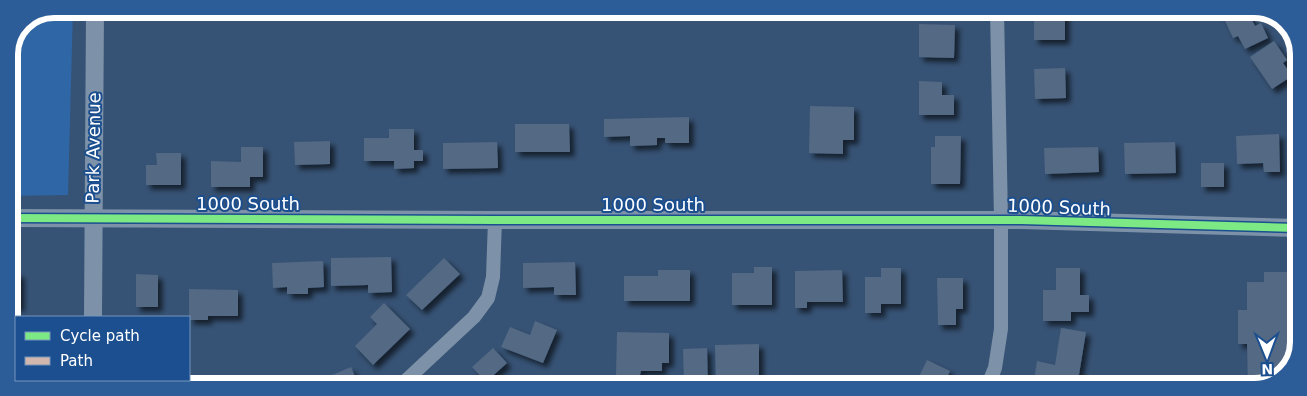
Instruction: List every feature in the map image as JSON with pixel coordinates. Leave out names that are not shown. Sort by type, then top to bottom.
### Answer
[{"type":"street","name":"Park Avenue","points":[[93,316],[95,18]]},
{"type":"street","points":[[991,378],[995,368],[1001,329],[997,18]]},
{"type":"street","name":"1000 South","points":[[18,218],[1001,220],[1290,228]]},
{"type":"street","points":[[409,378],[474,317],[488,298],[493,276],[495,220]]},
{"type":"shaded area","points":[[47,18],[73,18],[68,195],[18,196],[18,47],[28,28]]},
{"type":"shaded area","points":[[784,374],[790,378],[779,378]]},
{"type":"building","points":[[1034,18],[1065,18],[1065,40],[1034,40]]},
{"type":"building","points":[[1224,18],[1251,18],[1255,26],[1261,23],[1268,38],[1245,49],[1238,36],[1233,38]]},
{"type":"building","points":[[919,24],[955,25],[954,58],[919,57]]},
{"type":"building","points":[[1274,41],[1287,60],[1283,63],[1289,72],[1289,78],[1272,89],[1250,57]]},
{"type":"building","points":[[1065,68],[1066,98],[1035,99],[1034,69]]},
{"type":"building","points":[[919,81],[942,82],[942,95],[954,95],[954,115],[919,115]]},
{"type":"building","points":[[810,106],[854,107],[854,140],[843,140],[843,154],[809,153]]},
{"type":"building","points":[[689,117],[689,143],[665,143],[665,138],[657,138],[657,145],[630,146],[630,136],[604,137],[604,119]]},
{"type":"building","points":[[515,124],[569,124],[570,152],[515,152]]},
{"type":"building","points":[[389,129],[414,129],[414,150],[423,150],[423,161],[414,161],[414,168],[394,169],[394,161],[364,161],[364,138],[389,138]]},
{"type":"building","points":[[1279,134],[1280,172],[1264,172],[1263,163],[1237,164],[1236,136]]},
{"type":"building","points":[[935,136],[961,136],[960,184],[931,184],[931,147],[935,147]]},
{"type":"building","points":[[330,141],[330,164],[295,165],[294,142]]},
{"type":"building","points":[[497,142],[498,168],[443,169],[443,143]]},
{"type":"building","points":[[1175,142],[1176,173],[1125,174],[1124,143]]},
{"type":"building","points":[[241,147],[263,147],[263,177],[250,177],[250,187],[211,187],[211,161],[241,162]]},
{"type":"building","points":[[1098,147],[1099,172],[1045,174],[1044,148]]},
{"type":"building","points":[[156,153],[181,153],[181,185],[146,185],[146,165],[157,165]]},
{"type":"building","points":[[1201,163],[1224,163],[1224,187],[1201,187]]},
{"type":"building","points":[[391,257],[392,292],[368,293],[368,285],[331,286],[331,258]]},
{"type":"building","points":[[444,258],[460,274],[422,310],[406,295]]},
{"type":"building","points":[[323,261],[324,287],[308,288],[308,294],[287,294],[287,287],[273,288],[272,263]]},
{"type":"building","points":[[575,262],[576,295],[554,295],[554,287],[523,288],[523,263]]},
{"type":"building","points":[[754,267],[772,267],[772,305],[732,305],[732,273],[754,273]]},
{"type":"building","points":[[881,268],[901,268],[901,304],[881,304],[881,313],[865,313],[865,277],[881,277]]},
{"type":"building","points":[[1056,268],[1080,268],[1080,295],[1089,295],[1089,312],[1071,312],[1071,321],[1043,321],[1043,290],[1056,290]]},
{"type":"building","points":[[658,270],[690,270],[690,301],[624,301],[624,276],[658,276]]},
{"type":"building","points":[[842,270],[843,302],[807,302],[807,308],[795,308],[795,271]]},
{"type":"building","points":[[1264,272],[1290,272],[1290,342],[1286,358],[1281,366],[1265,377],[1248,378],[1247,344],[1238,344],[1238,310],[1247,310],[1247,282],[1264,282]]},
{"type":"building","points":[[18,273],[20,273],[20,307],[18,307]]},
{"type":"building","points":[[136,274],[158,275],[158,307],[136,307]]},
{"type":"building","points":[[937,278],[963,278],[963,309],[956,309],[956,325],[938,325]]},
{"type":"building","points":[[189,289],[238,290],[238,316],[208,316],[208,320],[190,320]]},
{"type":"building","points":[[384,303],[410,329],[373,365],[355,346],[377,324],[370,317]]},
{"type":"building","points":[[535,321],[557,330],[543,363],[501,347],[510,327],[530,335]]},
{"type":"building","points":[[1061,328],[1086,332],[1078,378],[1034,378],[1037,361],[1055,365]]},
{"type":"building","points":[[617,332],[669,333],[669,363],[662,363],[662,371],[641,371],[640,375],[616,375]]},
{"type":"building","points":[[759,344],[759,378],[716,378],[715,345]]},
{"type":"building","points":[[493,348],[507,363],[490,378],[482,378],[472,367]]},
{"type":"building","points":[[707,348],[708,378],[684,378],[683,349]]},
{"type":"building","points":[[927,360],[950,371],[947,378],[918,378]]},
{"type":"building","points":[[351,367],[356,378],[325,378]]},
{"type":"cycle path","points":[[18,218],[1021,220],[1290,228]]}]
